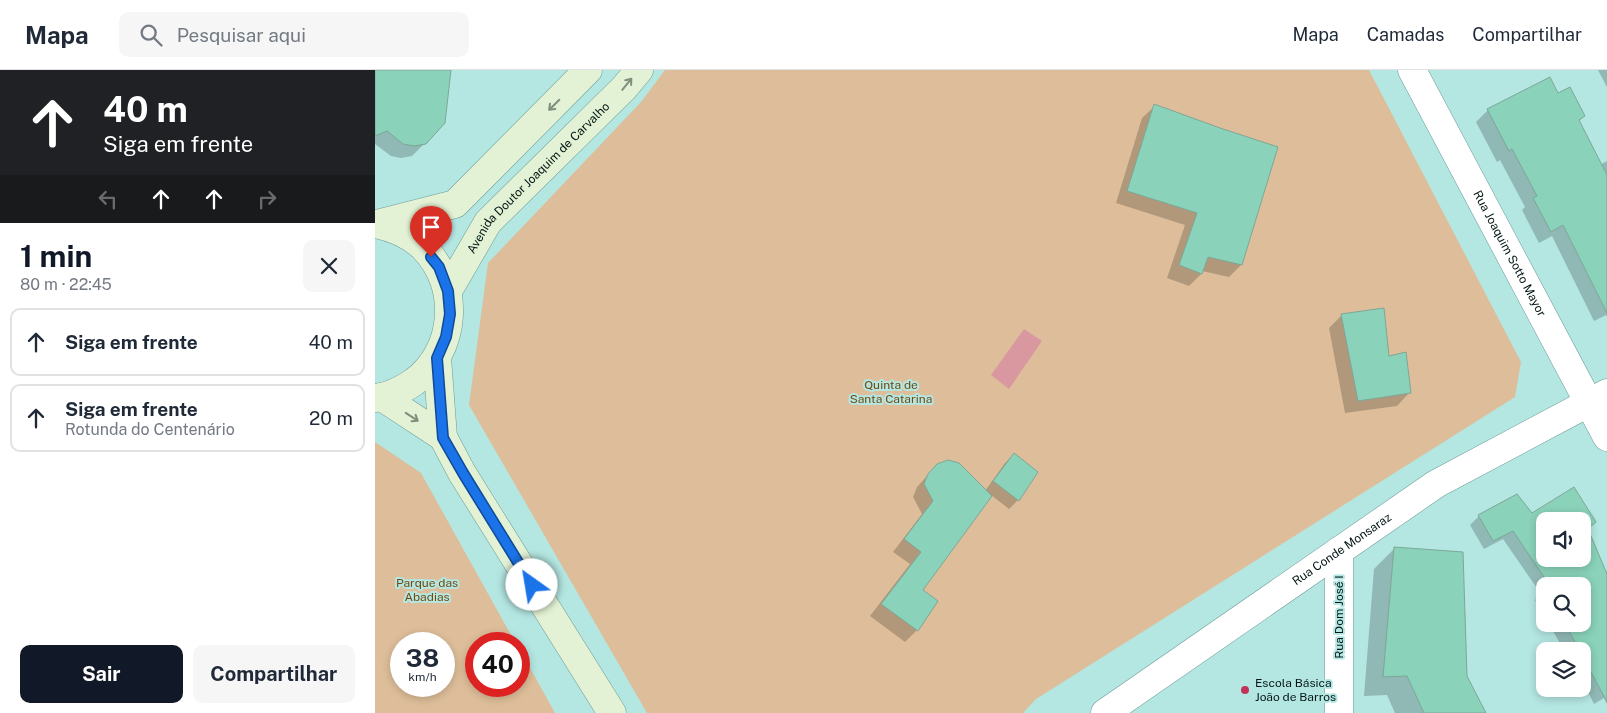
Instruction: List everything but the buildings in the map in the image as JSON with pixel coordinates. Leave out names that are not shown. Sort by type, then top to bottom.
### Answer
[{"type":"street","points":[[376,224],[455,204],[588,70]]},
{"type":"street","name":"Avenida Doutor Joaquim de Carvalho","points":[[448,291],[488,222],[624,88],[639,70]]},
{"type":"street","name":"Rua Joaquim Sotto Mayor","points":[[1412,70],[1598,398],[1607,437]]},
{"type":"street","points":[[376,224],[402,232],[423,246],[439,267],[448,291],[450,314],[446,337],[437,358],[422,376],[403,389],[378,398]]},
{"type":"street","points":[[437,358],[443,438],[612,713]]},
{"type":"street","points":[[378,398],[443,438]]},
{"type":"street","name":"Rua Conde Monsaraz","points":[[1105,713],[1436,484],[1598,398]]},
{"type":"street","name":"Rua Dom José I","points":[[1339,552],[1339,713]]},
{"type":"green space","name":"Quinta de Santa Catarina","points":[[665,70],[1369,70],[1521,362],[1515,397],[1036,699],[1023,713],[647,713],[469,405],[488,263],[641,102]]},
{"type":"green space","name":"Parque das Abadias","points":[[375,442],[421,473],[509,632],[465,632],[465,697],[530,697],[530,668],[555,713],[375,713]]},
{"type":"shaded area","points":[[1024,329],[1042,341],[1009,389],[991,375]]},
{"type":"place","name":"Escola Básica João de Barros","points":[[1245,690]]},
{"type":"route","points":[[431,257],[439,267],[448,291],[450,314],[446,337],[437,358],[443,438],[532,585]]}]
